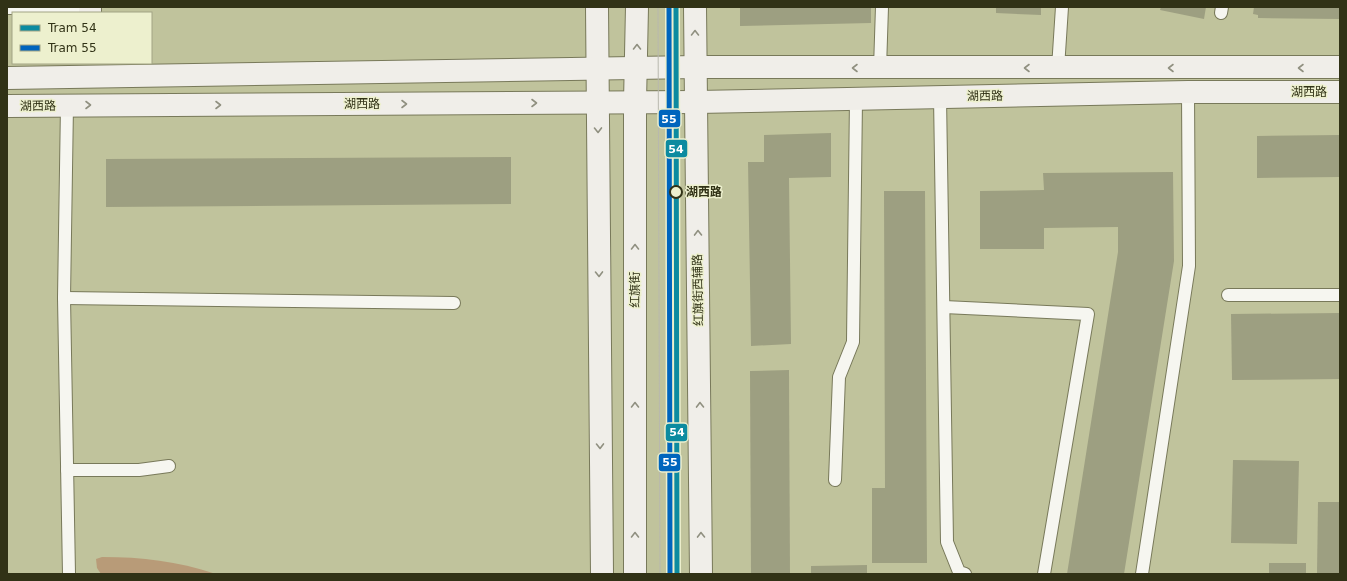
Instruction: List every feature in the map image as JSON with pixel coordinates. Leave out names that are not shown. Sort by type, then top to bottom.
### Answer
[{"type":"main road","points":[[597,7],[602,574]]},
{"type":"main road","name":"红旗街","points":[[635,574],[635,102],[637,68],[637,7]]},
{"type":"main road","name":"红旗街西辅路","points":[[695,7],[701,574]]},
{"type":"main road","name":"湖西路","points":[[7,78],[90,70],[597,70],[696,67],[1340,67]]},
{"type":"main road","name":"湖西路","points":[[7,106],[697,102],[1188,92],[1340,92]]},
{"type":"lane","points":[[880,68],[882,7]]},
{"type":"lane","points":[[1058,68],[1062,7]]},
{"type":"lane","points":[[7,8],[90,9]]},
{"type":"lane","points":[[1142,574],[1189,266],[1188,92]]},
{"type":"lane","points":[[940,97],[947,542],[959,572],[965,574]]},
{"type":"lane","points":[[835,480],[839,377],[854,342],[856,99]]},
{"type":"lane","points":[[67,105],[64,298],[69,574]]},
{"type":"lane","points":[[1228,295],[1340,295]]},
{"type":"lane","points":[[64,298],[454,304]]},
{"type":"lane","points":[[944,307],[1088,314],[1044,574]]},
{"type":"lane","points":[[67,470],[139,470],[169,466]]},
{"type":"shaded area","points":[[102,557],[131,558],[173,563],[216,574],[101,574],[97,568],[96,559]]},
{"type":"building","points":[[740,7],[871,7],[871,23],[740,26]]},
{"type":"building","points":[[996,7],[1041,7],[1041,15],[996,13]]},
{"type":"building","points":[[1161,7],[1206,7],[1204,19],[1160,10]]},
{"type":"building","points":[[1254,7],[1340,7],[1340,19],[1258,18],[1258,15],[1253,14]]},
{"type":"building","points":[[831,133],[831,177],[789,178],[791,344],[751,346],[748,162],[764,162],[764,135]]},
{"type":"building","points":[[1340,135],[1340,177],[1257,178],[1257,136]]},
{"type":"building","points":[[511,157],[511,204],[106,207],[106,159]]},
{"type":"building","points":[[1173,172],[1174,261],[1124,574],[1067,574],[1118,252],[1118,227],[1044,228],[1044,249],[980,249],[980,191],[1044,190],[1043,173]]},
{"type":"building","points":[[884,191],[925,191],[927,563],[872,563],[872,488],[885,488]]},
{"type":"building","points":[[1340,313],[1340,379],[1232,380],[1231,314]]},
{"type":"building","points":[[789,370],[790,574],[751,574],[750,371]]},
{"type":"building","points":[[1233,460],[1299,461],[1297,544],[1231,543]]},
{"type":"building","points":[[1318,502],[1340,502],[1340,574],[1317,574]]},
{"type":"building","points":[[1269,563],[1306,563],[1306,574],[1269,574]]},
{"type":"building","points":[[867,565],[867,574],[811,574],[811,566]]},
{"type":"tram line","points":[[658,7],[660,574]]},
{"type":"tram line","name":"55","points":[[669,7],[670,574]]},
{"type":"tram line","name":"54","points":[[676,7],[677,574]]},
{"type":"place","name":"湖西路","points":[[676,192]]}]
